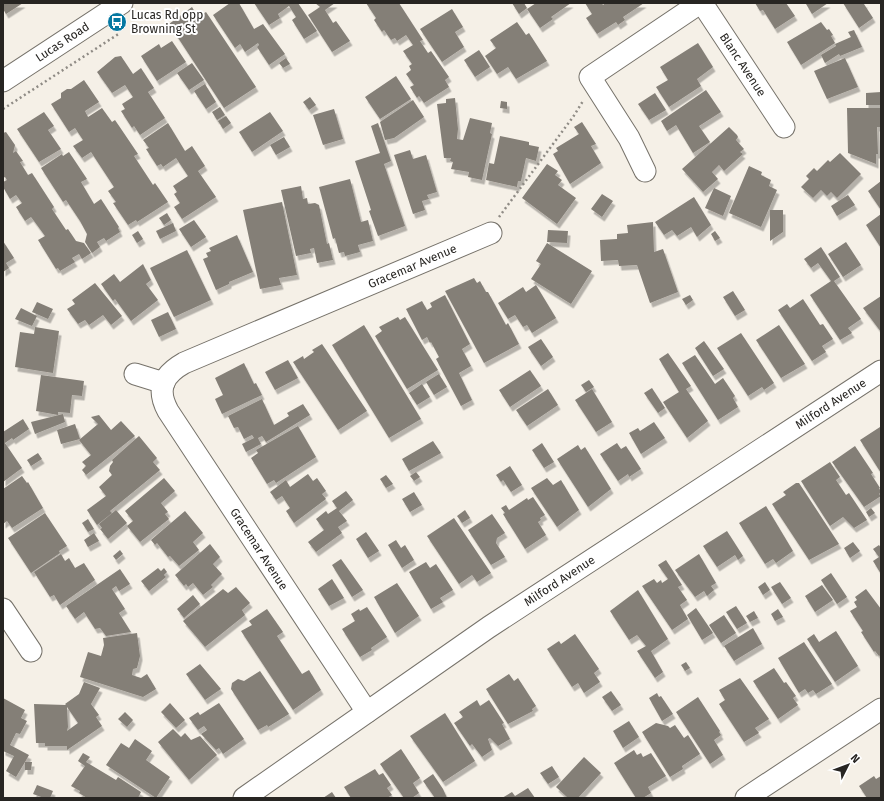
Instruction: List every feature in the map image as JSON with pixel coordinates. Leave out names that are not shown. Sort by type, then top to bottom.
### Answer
[{"type":"street","name":"Lucas Road","points":[[3,81],[122,3]]},
{"type":"street","points":[[645,171],[630,138],[590,77],[701,3]]},
{"type":"street","name":"Blanc Avenue","points":[[701,3],[784,127]]},
{"type":"street","name":"Gracemar Avenue","points":[[367,712],[168,411],[163,401],[162,390],[164,383],[173,369],[184,363],[491,233]]},
{"type":"street","name":"Milford Avenue","points":[[244,798],[496,623],[881,371]]},
{"type":"street","points":[[135,374],[164,383]]},
{"type":"street","points":[[3,609],[31,651]]},
{"type":"street","points":[[746,798],[881,709]]},
{"type":"path","points":[[3,109],[120,34]]},
{"type":"path","points":[[491,233],[502,212],[573,116],[585,97],[590,77]]},
{"type":"building","points":[[3,3],[23,3],[6,14],[3,9]]},
{"type":"building","points":[[230,3],[239,3],[254,29],[263,24],[285,54],[269,65],[257,47],[259,45],[258,43],[245,52],[240,44],[235,48],[213,15]]},
{"type":"building","points":[[254,3],[298,3],[317,31],[304,39],[292,20],[296,17],[289,6],[278,14],[280,18],[269,25]]},
{"type":"building","points":[[315,3],[335,3],[325,10],[333,23],[336,21],[350,41],[332,52],[308,15],[320,7]]},
{"type":"building","points":[[366,3],[399,3],[423,40],[420,41],[428,53],[431,51],[449,77],[445,80],[449,87],[424,103],[419,96],[417,98],[410,87],[414,85],[406,74],[411,70],[409,66],[412,64],[403,51],[413,45],[406,35],[397,41],[395,38],[391,40],[384,30],[382,32],[374,20],[376,18]]},
{"type":"building","points":[[512,3],[524,3],[527,8],[519,14]]},
{"type":"building","points":[[536,3],[571,3],[551,17],[553,19],[540,28],[527,9]]},
{"type":"building","points":[[585,3],[602,3],[603,5],[605,3],[644,3],[623,17],[625,20],[618,25],[616,22],[597,34],[586,18],[592,14]]},
{"type":"building","points":[[755,3],[786,3],[795,16],[775,29],[763,10],[760,11]]},
{"type":"building","points":[[828,3],[812,14],[806,4]]},
{"type":"building","points":[[843,3],[866,3],[864,4],[873,18],[859,28]]},
{"type":"building","points":[[192,7],[198,17],[206,12],[256,87],[224,108],[169,24]]},
{"type":"building","points":[[452,9],[463,27],[455,32],[464,47],[442,62],[420,29]]},
{"type":"building","points":[[517,22],[526,35],[529,33],[547,61],[516,79],[508,67],[497,74],[485,56],[496,48],[490,40]]},
{"type":"building","points":[[821,22],[833,35],[831,36],[835,43],[801,65],[787,42]]},
{"type":"building","points":[[854,30],[862,47],[840,56],[839,54],[825,63],[821,55],[836,46],[835,44],[851,37],[848,32]]},
{"type":"building","points":[[172,41],[186,62],[157,81],[141,56],[159,44],[161,48]]},
{"type":"building","points":[[698,43],[713,67],[697,79],[701,86],[669,107],[656,87],[668,80],[660,67]]},
{"type":"building","points":[[479,50],[490,67],[475,77],[464,60]]},
{"type":"building","points":[[121,56],[133,74],[141,68],[154,88],[148,92],[165,118],[140,135],[134,126],[132,128],[121,111],[125,109],[122,104],[133,97],[125,85],[112,93],[97,72],[115,57]]},
{"type":"building","points":[[286,58],[290,64],[283,68],[279,63]]},
{"type":"building","points":[[845,58],[858,87],[827,99],[814,71]]},
{"type":"building","points":[[192,63],[204,80],[189,90],[177,73]]},
{"type":"building","points":[[396,76],[411,99],[380,119],[365,97]]},
{"type":"building","points":[[84,80],[99,102],[85,111],[88,117],[102,108],[112,122],[115,120],[138,154],[134,156],[153,185],[155,183],[168,202],[137,222],[136,220],[128,225],[113,203],[116,202],[108,191],[114,187],[91,152],[82,158],[73,146],[83,140],[75,128],[69,132],[51,104],[61,98],[61,93],[67,89],[71,89]]},
{"type":"building","points":[[205,84],[216,102],[206,109],[194,91]]},
{"type":"building","points":[[706,90],[721,112],[699,126],[710,142],[693,153],[676,125],[667,131],[661,121]]},
{"type":"building","points":[[881,92],[881,105],[866,105],[866,93]]},
{"type":"building","points":[[655,93],[666,110],[649,120],[638,104]]},
{"type":"building","points":[[310,97],[316,105],[309,110],[303,102]]},
{"type":"building","points":[[455,98],[458,129],[457,139],[463,140],[470,118],[492,123],[490,133],[492,134],[482,180],[468,177],[469,172],[451,169],[453,162],[450,161],[451,158],[444,158],[437,104],[446,103],[446,99]]},
{"type":"building","points":[[413,100],[424,117],[394,138],[385,140],[380,122]]},
{"type":"building","points":[[501,101],[507,102],[507,109],[500,108]]},
{"type":"building","points":[[220,107],[225,115],[217,120],[212,112]]},
{"type":"building","points":[[847,108],[881,108],[881,127],[877,127],[878,154],[876,154],[876,164],[848,153]]},
{"type":"building","points":[[334,109],[343,139],[323,145],[313,115]]},
{"type":"building","points":[[44,112],[54,126],[48,130],[61,149],[39,162],[17,129]]},
{"type":"building","points":[[270,112],[283,131],[252,152],[239,132]]},
{"type":"building","points":[[226,116],[231,123],[223,129],[218,121]]},
{"type":"building","points":[[582,122],[596,144],[591,146],[601,163],[570,184],[553,154],[558,151],[556,148],[579,134],[574,127]]},
{"type":"building","points":[[168,123],[185,151],[192,146],[205,166],[198,171],[216,197],[182,219],[174,207],[180,203],[174,194],[177,192],[173,186],[188,176],[176,158],[163,167],[161,164],[157,166],[146,149],[149,148],[143,140]]},
{"type":"building","points":[[378,123],[391,161],[384,164],[405,226],[378,236],[369,211],[371,210],[355,161],[380,153],[371,126]]},
{"type":"building","points":[[729,127],[737,135],[738,137],[736,140],[744,149],[740,152],[743,154],[724,171],[719,165],[712,172],[718,179],[703,192],[682,169]]},
{"type":"building","points":[[6,132],[15,145],[13,153],[16,151],[23,161],[20,162],[28,175],[32,173],[54,207],[52,209],[66,230],[68,229],[76,241],[84,243],[91,253],[82,259],[79,254],[72,258],[75,262],[60,271],[58,268],[56,269],[38,240],[45,236],[31,217],[25,221],[16,207],[22,203],[16,195],[10,199],[3,187],[3,182],[7,180],[5,177],[3,178],[3,133]]},
{"type":"building","points":[[500,136],[529,142],[529,145],[539,147],[536,161],[526,158],[521,181],[518,181],[517,187],[486,180],[489,163],[494,164]]},
{"type":"building","points":[[284,137],[290,147],[276,155],[270,145]]},
{"type":"building","points":[[410,150],[413,159],[426,155],[437,192],[427,195],[429,199],[422,201],[425,210],[413,214],[394,155]]},
{"type":"building","points":[[69,152],[87,179],[81,182],[94,204],[101,199],[119,227],[120,232],[106,241],[104,238],[97,242],[100,247],[92,253],[85,242],[87,234],[80,221],[66,200],[63,202],[41,168],[62,154],[63,156]]},
{"type":"building","points":[[840,153],[861,174],[837,198],[831,192],[827,196],[821,190],[813,198],[801,187],[809,179],[806,176],[814,168],[817,171],[828,160],[830,162]]},
{"type":"building","points":[[547,164],[558,171],[555,175],[562,180],[558,185],[576,198],[557,224],[522,198]]},
{"type":"building","points":[[749,166],[762,172],[761,175],[771,180],[769,186],[777,190],[761,227],[729,213]]},
{"type":"building","points":[[350,179],[361,222],[368,220],[373,241],[358,245],[360,252],[345,256],[344,252],[339,253],[335,238],[333,239],[319,187]]},
{"type":"building","points":[[881,181],[881,210],[868,191]]},
{"type":"building","points":[[301,186],[303,199],[307,198],[308,204],[315,203],[319,205],[327,244],[329,243],[333,260],[317,263],[314,248],[310,249],[311,253],[296,256],[281,190]]},
{"type":"building","points":[[714,188],[731,196],[723,216],[705,208]]},
{"type":"building","points":[[602,194],[613,201],[602,217],[591,209]]},
{"type":"building","points":[[848,195],[855,205],[837,216],[831,206]]},
{"type":"building","points":[[694,197],[711,225],[697,237],[691,227],[677,236],[672,230],[664,235],[655,222]]},
{"type":"building","points":[[282,202],[297,275],[279,278],[281,285],[260,289],[243,210]]},
{"type":"building","points":[[770,210],[783,210],[783,232],[770,241]]},
{"type":"building","points":[[167,213],[171,220],[164,225],[159,218]]},
{"type":"building","points":[[881,214],[881,248],[866,225]]},
{"type":"building","points":[[194,220],[206,237],[191,247],[179,229]]},
{"type":"building","points":[[653,222],[654,252],[663,249],[678,292],[650,303],[637,265],[619,266],[618,260],[601,261],[600,240],[617,239],[617,234],[628,233],[627,225]]},
{"type":"building","points":[[173,223],[176,231],[160,239],[156,231]]},
{"type":"building","points":[[548,230],[568,231],[567,243],[547,242]]},
{"type":"building","points":[[138,231],[143,239],[137,243],[132,235]]},
{"type":"building","points":[[715,231],[720,238],[715,241],[711,234]]},
{"type":"building","points":[[237,235],[253,272],[229,282],[229,284],[216,290],[203,259],[208,257],[206,253],[211,251],[209,248]]},
{"type":"building","points":[[3,241],[14,258],[6,263],[9,268],[3,272]]},
{"type":"building","points":[[846,242],[861,265],[843,277],[828,254]]},
{"type":"building","points":[[547,243],[592,271],[571,304],[531,279],[541,264],[536,261]]},
{"type":"building","points":[[821,247],[840,277],[834,281],[861,319],[848,328],[852,333],[840,340],[810,295],[831,281],[818,263],[811,268],[804,259]]},
{"type":"building","points":[[187,250],[211,300],[174,317],[150,268]]},
{"type":"building","points":[[143,264],[151,280],[146,284],[158,300],[131,321],[115,299],[113,301],[101,284],[114,274],[120,282]]},
{"type":"building","points":[[474,278],[477,283],[480,281],[486,292],[488,292],[506,325],[508,323],[519,344],[484,363],[445,291]]},
{"type":"building","points":[[95,283],[122,316],[111,325],[103,315],[89,325],[85,320],[78,324],[67,309],[75,304],[72,300]]},
{"type":"building","points":[[536,285],[556,318],[532,333],[527,325],[523,327],[515,315],[508,319],[498,303],[523,287],[526,292]]},
{"type":"building","points":[[733,291],[745,310],[735,316],[723,297]]},
{"type":"building","points":[[445,295],[470,344],[462,349],[471,366],[459,373],[472,400],[461,406],[436,359],[439,357],[431,342],[430,343],[427,337],[422,340],[406,309],[422,301],[427,310],[432,307],[430,303]]},
{"type":"building","points":[[690,295],[693,300],[686,305],[682,299]]},
{"type":"building","points":[[881,296],[881,332],[863,308]]},
{"type":"building","points":[[803,299],[820,325],[823,324],[833,339],[822,346],[826,352],[812,361],[778,310],[787,304],[790,308]]},
{"type":"building","points":[[37,302],[53,309],[48,319],[32,312]]},
{"type":"building","points":[[21,308],[37,316],[32,326],[15,319]]},
{"type":"building","points":[[168,312],[176,329],[159,337],[151,320]]},
{"type":"building","points":[[398,317],[400,320],[405,317],[438,370],[407,389],[375,336],[382,331],[379,327]]},
{"type":"building","points":[[364,325],[421,419],[389,438],[332,345]]},
{"type":"building","points":[[779,325],[805,364],[781,378],[756,340]]},
{"type":"building","points":[[35,327],[59,331],[53,373],[15,367],[20,332],[34,334]]},
{"type":"building","points":[[741,333],[774,383],[764,390],[762,387],[748,396],[717,348]]},
{"type":"building","points":[[541,339],[553,357],[541,366],[528,347]]},
{"type":"building","points":[[704,341],[724,369],[713,376],[695,348]]},
{"type":"building","points":[[322,344],[367,411],[338,430],[293,362],[303,356],[304,359],[314,352],[312,350]]},
{"type":"building","points":[[668,353],[691,386],[686,389],[708,421],[687,438],[663,402],[679,392],[659,359]]},
{"type":"building","points":[[695,355],[715,384],[723,378],[735,396],[733,398],[738,407],[718,420],[682,363]]},
{"type":"building","points":[[288,360],[298,378],[275,390],[265,372]]},
{"type":"building","points":[[244,363],[254,384],[256,383],[262,395],[222,414],[215,399],[223,395],[215,378]]},
{"type":"building","points":[[530,370],[541,386],[510,407],[499,390]]},
{"type":"building","points":[[439,374],[447,387],[434,395],[426,382]]},
{"type":"building","points":[[41,375],[84,381],[82,396],[72,395],[70,413],[58,412],[58,415],[36,411]]},
{"type":"building","points":[[589,380],[594,387],[586,392],[581,385]]},
{"type":"building","points":[[422,384],[430,397],[417,405],[409,393]]},
{"type":"building","points":[[652,388],[665,408],[658,413],[644,393]]},
{"type":"building","points":[[548,389],[558,405],[527,426],[516,410]]},
{"type":"building","points":[[592,389],[612,422],[596,432],[575,400]]},
{"type":"building","points":[[262,399],[274,425],[289,416],[287,413],[303,404],[310,415],[266,442],[262,436],[258,438],[261,444],[246,452],[242,444],[254,438],[252,435],[244,439],[238,427],[234,428],[228,416]]},
{"type":"building","points":[[63,414],[65,422],[35,434],[31,422]]},
{"type":"building","points":[[99,415],[111,430],[121,421],[135,436],[86,475],[82,470],[86,466],[82,462],[91,455],[79,440],[98,424],[91,417]]},
{"type":"building","points":[[23,419],[29,429],[13,440],[12,438],[5,443],[22,468],[3,482],[3,432]]},
{"type":"building","points":[[654,422],[665,438],[641,454],[629,433],[638,428],[640,431]]},
{"type":"building","points":[[75,424],[80,439],[61,444],[57,430]]},
{"type":"building","points":[[298,426],[316,457],[276,483],[274,480],[267,484],[251,458],[258,453],[256,450]]},
{"type":"building","points":[[881,427],[881,473],[860,440]]},
{"type":"building","points":[[139,436],[157,458],[153,462],[160,470],[110,511],[112,513],[97,525],[87,510],[106,496],[99,487],[112,475],[109,471],[113,462],[112,460]]},
{"type":"building","points":[[433,441],[441,453],[409,471],[402,459]]},
{"type":"building","points":[[542,443],[554,462],[544,468],[532,450]]},
{"type":"building","points":[[617,443],[621,449],[626,446],[641,469],[629,477],[628,474],[618,481],[600,454]]},
{"type":"building","points":[[578,445],[581,450],[585,447],[611,489],[588,507],[557,459]]},
{"type":"building","points":[[855,446],[873,473],[871,474],[881,492],[879,494],[881,496],[864,507],[832,462]]},
{"type":"building","points":[[38,453],[42,459],[31,466],[27,460]]},
{"type":"building","points":[[830,462],[840,477],[836,480],[846,495],[849,493],[867,520],[854,528],[843,517],[830,526],[801,481]]},
{"type":"building","points":[[510,466],[522,485],[511,492],[503,480],[501,482],[496,475]]},
{"type":"building","points":[[416,472],[420,477],[414,481],[410,476]]},
{"type":"building","points":[[308,474],[313,481],[317,478],[326,491],[322,494],[326,499],[294,523],[286,511],[290,508],[282,496],[276,500],[270,492],[286,480],[290,487]]},
{"type":"building","points":[[386,475],[393,484],[386,488],[380,479]]},
{"type":"building","points":[[22,476],[27,483],[28,482],[43,508],[12,528],[7,521],[3,524],[3,489]]},
{"type":"building","points":[[164,478],[175,491],[161,503],[168,512],[165,514],[169,519],[140,542],[127,526],[133,521],[125,511]]},
{"type":"building","points":[[547,478],[553,485],[561,480],[579,510],[557,527],[531,488]]},
{"type":"building","points":[[796,483],[799,483],[839,544],[809,560],[772,504],[786,495],[783,492]]},
{"type":"building","points":[[346,491],[353,500],[339,511],[347,521],[338,527],[342,533],[316,552],[308,542],[324,530],[316,519],[326,511],[328,514],[337,508],[332,501]]},
{"type":"building","points":[[414,492],[422,505],[410,512],[402,499]]},
{"type":"building","points":[[533,497],[545,515],[540,518],[541,520],[538,522],[546,535],[525,549],[503,514],[505,513],[501,508],[506,505],[509,510],[527,498],[528,500]]},
{"type":"building","points":[[766,506],[793,551],[776,563],[773,559],[765,564],[739,523]]},
{"type":"building","points":[[871,508],[875,513],[869,517],[866,512]]},
{"type":"building","points":[[116,510],[127,523],[108,539],[100,529],[102,528],[99,524]]},
{"type":"building","points":[[465,510],[470,518],[462,523],[457,516]]},
{"type":"building","points":[[185,511],[203,533],[193,542],[199,550],[179,566],[170,556],[168,557],[157,543],[155,545],[151,540]]},
{"type":"building","points":[[45,513],[67,546],[59,551],[60,553],[31,573],[8,538]]},
{"type":"building","points":[[492,514],[505,533],[497,538],[496,543],[505,557],[491,565],[468,530]]},
{"type":"building","points":[[454,518],[491,573],[477,582],[472,575],[459,584],[427,536]]},
{"type":"building","points":[[88,519],[94,529],[88,532],[82,523]]},
{"type":"building","points":[[727,531],[743,556],[738,560],[735,555],[717,567],[703,546]]},
{"type":"building","points":[[366,532],[379,551],[368,558],[356,539]]},
{"type":"building","points":[[94,533],[99,541],[88,547],[84,540]]},
{"type":"building","points":[[396,540],[401,548],[405,545],[414,560],[402,568],[388,545]]},
{"type":"building","points":[[853,542],[860,551],[850,558],[844,548]]},
{"type":"building","points":[[210,544],[220,557],[213,564],[222,574],[211,585],[213,587],[203,595],[193,583],[188,587],[186,584],[184,586],[175,575]]},
{"type":"building","points":[[879,545],[881,548],[881,574],[873,561],[879,557],[873,549]]},
{"type":"building","points":[[120,550],[123,554],[116,560],[113,556]]},
{"type":"building","points":[[61,554],[65,561],[69,558],[75,568],[84,563],[95,580],[60,605],[54,595],[50,597],[34,572]]},
{"type":"building","points":[[699,554],[716,583],[711,586],[714,590],[707,596],[704,591],[695,597],[675,570]]},
{"type":"building","points":[[341,559],[363,590],[352,597],[332,565]]},
{"type":"building","points":[[666,560],[682,585],[678,587],[687,600],[680,605],[688,619],[672,630],[642,586],[654,579],[657,583],[661,580],[662,583],[668,579],[658,565]]},
{"type":"building","points":[[426,562],[430,568],[436,564],[453,590],[440,598],[443,602],[431,609],[409,572]]},
{"type":"building","points":[[158,568],[161,571],[164,568],[167,572],[164,575],[166,577],[149,591],[141,581]]},
{"type":"building","points":[[120,569],[130,584],[119,591],[116,586],[112,589],[125,609],[119,613],[131,632],[106,636],[100,628],[95,629],[84,612],[75,619],[66,606]]},
{"type":"building","points":[[831,573],[847,597],[837,604],[821,580]]},
{"type":"building","points":[[332,579],[344,598],[329,606],[318,589]]},
{"type":"building","points":[[765,582],[770,590],[763,595],[758,587]]},
{"type":"building","points":[[780,582],[791,598],[782,604],[771,587]]},
{"type":"building","points":[[397,583],[419,616],[395,633],[374,597]]},
{"type":"building","points":[[822,585],[833,600],[815,612],[805,596]]},
{"type":"building","points":[[236,587],[250,603],[242,610],[245,615],[205,647],[183,621],[223,589],[228,593]]},
{"type":"building","points":[[866,589],[881,609],[881,655],[879,656],[875,651],[874,652],[861,632],[863,631],[850,611],[857,607],[854,602],[857,600],[855,597]]},
{"type":"building","points":[[638,590],[668,639],[651,651],[663,672],[655,678],[637,651],[646,646],[637,635],[629,640],[610,611]]},
{"type":"building","points":[[193,595],[200,604],[184,618],[177,609]]},
{"type":"building","points":[[736,606],[747,623],[737,629],[726,612]]},
{"type":"building","points":[[367,607],[387,637],[371,648],[372,650],[360,657],[342,629],[355,621],[351,614],[359,609],[360,611]]},
{"type":"building","points":[[696,608],[713,633],[702,640],[687,615]]},
{"type":"building","points":[[267,609],[283,632],[277,636],[302,674],[309,670],[321,690],[293,710],[241,631],[252,625],[249,621]]},
{"type":"building","points":[[778,609],[783,617],[775,621],[771,614]]},
{"type":"building","points":[[754,611],[758,618],[750,622],[746,616]]},
{"type":"building","points":[[724,615],[736,633],[721,643],[709,625]]},
{"type":"building","points":[[753,628],[762,644],[734,661],[724,646]]},
{"type":"building","points":[[836,631],[858,666],[835,682],[807,639],[814,634],[819,642]]},
{"type":"building","points":[[137,633],[140,656],[137,668],[133,669],[132,675],[141,678],[147,674],[156,689],[143,697],[80,677],[88,652],[101,656],[104,645],[103,638]]},
{"type":"building","points":[[575,634],[599,669],[594,673],[600,682],[584,693],[578,683],[572,687],[547,649],[559,641],[561,644]]},
{"type":"building","points":[[804,642],[832,684],[816,694],[813,690],[808,693],[805,689],[799,693],[778,658]]},
{"type":"building","points":[[686,662],[690,668],[685,671],[681,665]]},
{"type":"building","points":[[200,664],[221,689],[205,700],[186,674]]},
{"type":"building","points":[[774,668],[784,683],[786,682],[796,696],[793,698],[798,705],[778,719],[753,681]]},
{"type":"building","points":[[260,671],[289,714],[268,727],[267,725],[258,730],[231,689],[232,683],[238,679],[244,681]]},
{"type":"building","points":[[509,674],[514,681],[518,678],[536,706],[532,709],[533,711],[508,724],[486,689]]},
{"type":"building","points":[[740,678],[769,719],[755,728],[759,733],[744,742],[719,704],[725,700],[719,690]]},
{"type":"building","points":[[84,682],[100,688],[91,704],[99,715],[96,717],[102,726],[67,750],[67,746],[45,746],[45,743],[36,743],[34,704],[66,705],[65,704],[79,694]],"holes":[[[67,707],[78,723],[67,731]]]},
{"type":"building","points":[[611,691],[621,705],[612,711],[602,697]]},
{"type":"building","points":[[657,693],[659,697],[661,696],[673,714],[662,721],[649,698]]},
{"type":"building","points":[[698,697],[720,731],[719,732],[721,735],[714,740],[723,755],[710,764],[676,712]]},
{"type":"building","points":[[3,698],[25,710],[21,718],[27,721],[20,734],[16,733],[10,745],[29,755],[16,777],[6,771],[14,756],[3,751]]},
{"type":"building","points":[[477,700],[480,706],[489,700],[504,723],[502,724],[510,739],[498,746],[490,738],[488,739],[492,750],[482,757],[472,744],[470,746],[454,723],[463,717],[459,712]]},
{"type":"building","points":[[170,703],[185,720],[176,728],[161,712]]},
{"type":"building","points":[[219,703],[244,739],[223,754],[219,748],[216,750],[201,734],[207,730],[204,726],[198,730],[189,718],[198,712],[200,715]]},
{"type":"building","points":[[125,712],[133,720],[127,727],[118,719]]},
{"type":"building","points":[[445,713],[475,761],[443,782],[410,736]]},
{"type":"building","points":[[629,721],[639,737],[623,748],[613,731]]},
{"type":"building","points":[[656,723],[668,726],[670,728],[675,725],[684,738],[688,735],[700,754],[682,766],[683,769],[670,777],[642,732]]},
{"type":"building","points":[[173,729],[181,737],[185,733],[191,740],[200,736],[217,755],[189,780],[158,742]]},
{"type":"building","points":[[135,739],[152,751],[146,760],[170,777],[156,798],[106,765],[121,743],[129,748]]},
{"type":"building","points":[[401,749],[420,778],[413,783],[419,793],[412,798],[404,798],[380,764]]},
{"type":"building","points":[[634,750],[637,755],[641,753],[643,757],[651,753],[666,776],[648,787],[651,793],[643,798],[636,798],[614,763]]},
{"type":"building","points":[[83,753],[90,757],[86,762],[116,780],[118,777],[141,792],[138,798],[87,798],[79,793],[80,791],[71,786],[85,766],[78,761]]},
{"type":"building","points":[[584,757],[601,773],[578,798],[568,798],[556,787]]},
{"type":"building","points":[[25,762],[32,762],[31,770],[25,770]]},
{"type":"building","points":[[552,766],[559,777],[548,784],[540,773]]},
{"type":"building","points":[[375,769],[379,775],[383,773],[391,785],[387,788],[392,795],[387,798],[351,798],[344,787]]},
{"type":"building","points":[[433,774],[447,798],[435,798],[423,781]]},
{"type":"building","points":[[874,776],[876,779],[881,776],[881,798],[867,798],[859,786]]},
{"type":"building","points":[[37,785],[53,791],[50,798],[44,798],[33,794]]},
{"type":"building","points":[[528,788],[535,798],[502,798],[512,792],[515,796]]},
{"type":"building","points":[[332,792],[336,798],[323,798]]},
{"type":"place","name":"Lucas Rd opp Browning St","points":[[117,22]]}]
